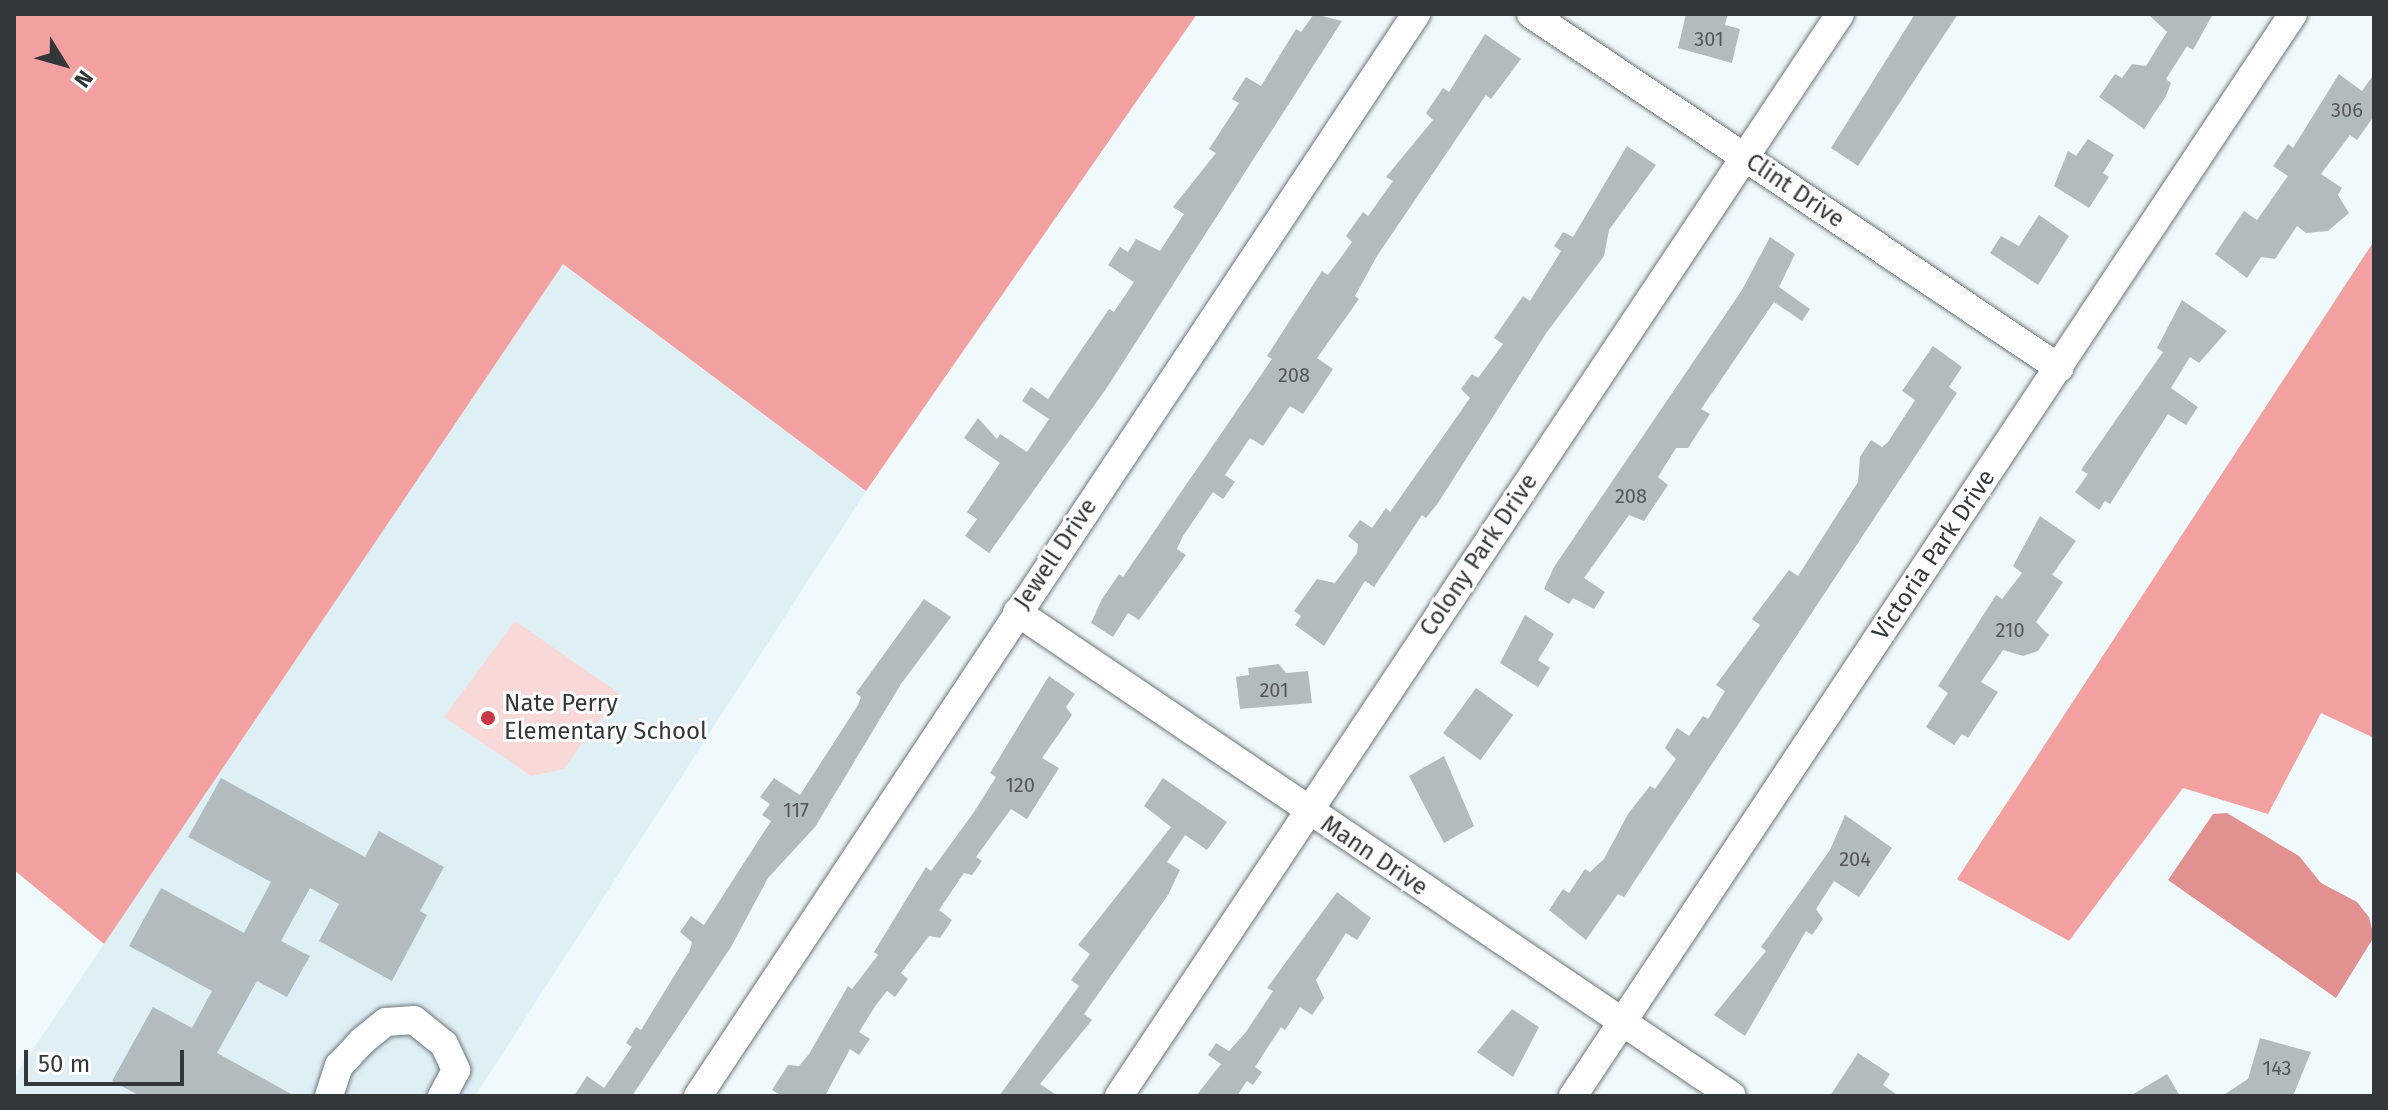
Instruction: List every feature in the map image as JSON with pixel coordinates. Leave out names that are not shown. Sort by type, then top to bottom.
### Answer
[{"type":"street","name":"Jewell Drive","points":[[698,1096],[1416,14]]},
{"type":"street","name":"Clint Drive","points":[[1531,14],[2059,368]]},
{"type":"street","name":"Colony Park Drive","points":[[1119,1096],[1840,14]]},
{"type":"street","name":"Victoria Park Drive","points":[[1573,1096],[2293,14]]},
{"type":"street","name":"Mann Drive","points":[[1017,612],[1732,1096]]},
{"type":"street","points":[[329,1096],[339,1066],[361,1042],[386,1022],[414,1020],[444,1044],[456,1070],[442,1096]]},
{"type":"shaded area","points":[[14,14],[1197,14],[866,491],[563,264],[104,944],[14,870]]},
{"type":"shaded area","points":[[2374,241],[2374,738],[2321,713],[2268,814],[2183,788],[2069,941],[1957,879]]},
{"type":"shaded area","name":"Nate Perry Elementary School","points":[[563,264],[866,491],[475,1096],[14,1096],[14,1077]]},
{"type":"shaded area","points":[[515,621],[619,693],[564,769],[531,776],[444,717]]},
{"type":"shaded area","points":[[2227,813],[2299,856],[2321,883],[2357,902],[2369,917],[2374,937],[2336,998],[2168,880],[2213,814]]},
{"type":"building","points":[[1314,14],[1342,21],[1106,389],[989,553],[965,536],[977,519],[967,512],[1000,463],[964,438],[978,418],[997,439],[1000,434],[1027,452],[1049,419],[1022,401],[1031,387],[1048,399],[1109,309],[1114,312],[1134,282],[1108,265],[1120,247],[1128,252],[1136,239],[1160,251],[1184,214],[1173,207],[1216,153],[1209,149],[1239,103],[1232,99],[1246,77],[1261,86],[1296,29],[1301,32]]},
{"type":"building","points":[[1686,14],[1728,14],[1725,25],[1740,29],[1732,63],[1678,48]]},
{"type":"building","points":[[1915,14],[1958,14],[1858,166],[1831,148]]},
{"type":"building","points":[[2148,14],[2213,14],[2193,50],[2187,46],[2166,79],[2171,83],[2166,96],[2144,129],[2099,97],[2115,74],[2122,78],[2132,64],[2146,66],[2167,32]]},
{"type":"building","points":[[1485,34],[1521,59],[1491,99],[1486,95],[1377,256],[1355,296],[1359,299],[1317,358],[1333,369],[1322,386],[1303,414],[1290,406],[1263,446],[1250,438],[1225,475],[1235,482],[1223,499],[1213,492],[1177,549],[1186,555],[1139,620],[1128,613],[1113,637],[1091,623],[1119,574],[1123,577],[1272,359],[1267,356],[1322,271],[1328,275],[1352,242],[1346,236],[1363,212],[1368,216],[1393,181],[1386,177],[1433,120],[1426,113],[1443,88],[1449,92]]},
{"type":"building","points":[[2339,74],[2362,91],[2374,74],[2374,116],[2357,140],[2350,135],[2321,174],[2342,188],[2338,195],[2349,213],[2328,231],[2306,233],[2297,226],[2275,259],[2261,257],[2247,278],[2215,254],[2244,211],[2257,220],[2288,176],[2273,166],[2288,144],[2293,148]]},
{"type":"building","points":[[2088,139],[2114,155],[2103,173],[2109,177],[2089,208],[2054,186],[2068,151],[2076,156]]},
{"type":"building","points":[[1627,146],[1656,165],[1609,230],[1604,256],[1547,332],[1438,503],[1426,518],[1422,515],[1374,587],[1365,581],[1324,646],[1295,625],[1301,616],[1294,611],[1317,579],[1335,583],[1357,553],[1358,544],[1348,536],[1360,520],[1372,528],[1386,508],[1390,512],[1470,398],[1461,389],[1472,374],[1478,378],[1503,344],[1494,338],[1523,296],[1530,301],[1561,251],[1554,246],[1563,232],[1573,237]]},
{"type":"building","points":[[2039,215],[2069,236],[2038,285],[1990,253],[2001,236],[2019,246]]},
{"type":"building","points":[[1770,237],[1795,254],[1779,287],[1810,309],[1802,321],[1774,302],[1701,409],[1710,414],[1688,448],[1676,448],[1658,477],[1668,485],[1644,521],[1629,515],[1584,578],[1605,592],[1594,609],[1573,598],[1569,604],[1544,589],[1554,567],[1742,290]]},
{"type":"building","points":[[2182,300],[2227,331],[2199,363],[2190,357],[2171,388],[2198,407],[2186,425],[2168,414],[2110,504],[2105,501],[2099,510],[2075,492],[2088,474],[2081,470],[2163,352],[2157,348]]},
{"type":"building","points":[[1933,346],[1962,367],[1949,387],[1957,393],[1624,897],[1618,894],[1586,940],[1549,910],[1563,889],[1569,893],[1585,869],[1590,872],[1604,859],[1628,814],[1650,786],[1655,789],[1676,759],[1665,748],[1677,728],[1689,736],[1703,716],[1708,719],[1725,691],[1716,685],[1760,625],[1752,619],[1789,570],[1798,576],[1858,482],[1860,457],[1871,440],[1882,447],[1888,442],[1915,400],[1902,391]]},
{"type":"building","points":[[2040,516],[2076,541],[2052,575],[2063,582],[2036,622],[2049,635],[2038,651],[2023,656],[2003,650],[1981,682],[1998,692],[1968,738],[1962,734],[1954,745],[1926,727],[1948,693],[1938,686],[1996,595],[2002,599],[2022,573],[2013,566]]},
{"type":"building","points":[[924,599],[951,617],[901,684],[815,827],[768,878],[731,947],[632,1096],[574,1096],[587,1076],[604,1088],[632,1047],[626,1043],[636,1027],[641,1030],[690,950],[692,942],[680,932],[691,916],[704,925],[771,821],[762,815],[770,804],[760,797],[774,778],[800,795],[858,705],[861,697],[856,693]]},
{"type":"building","points":[[1525,615],[1554,634],[1538,660],[1550,668],[1538,687],[1500,663]]},
{"type":"building","points":[[1279,664],[1286,673],[1308,671],[1312,703],[1240,709],[1236,677],[1249,675],[1248,668]]},
{"type":"building","points":[[1049,676],[1075,694],[1066,707],[1072,715],[1042,758],[1059,768],[1027,819],[1011,809],[976,857],[982,861],[972,875],[964,873],[939,910],[952,920],[940,938],[929,936],[901,973],[908,979],[895,997],[887,991],[876,1005],[859,1032],[870,1039],[859,1055],[850,1049],[825,1096],[782,1096],[772,1090],[788,1065],[799,1066],[809,1054],[848,986],[852,989],[878,955],[874,952],[926,867],[931,871],[974,812],[996,777],[990,773]]},
{"type":"building","points":[[1476,688],[1513,715],[1480,760],[1443,733]]},
{"type":"building","points":[[1444,756],[1474,826],[1444,843],[1409,776]]},
{"type":"building","points":[[221,778],[365,857],[379,831],[444,867],[420,911],[427,915],[392,981],[319,941],[339,904],[310,888],[281,941],[310,956],[287,997],[257,981],[217,1053],[295,1096],[140,1096],[112,1081],[153,1007],[192,1028],[212,991],[129,946],[161,888],[244,933],[271,882],[188,837]]},
{"type":"building","points":[[1163,778],[1227,822],[1207,850],[1185,835],[1167,862],[1180,870],[1168,895],[1084,1014],[1092,1020],[1040,1084],[1058,1096],[999,1096],[1079,986],[1071,980],[1090,954],[1078,945],[1171,827],[1144,806]]},
{"type":"building","points":[[1845,815],[1892,848],[1859,897],[1834,881],[1816,909],[1823,919],[1812,935],[1806,931],[1745,1036],[1714,1015],[1766,951],[1761,947],[1830,850]]},
{"type":"building","points":[[1337,892],[1371,918],[1357,940],[1346,933],[1316,980],[1324,998],[1312,1015],[1300,1007],[1285,1030],[1281,1027],[1255,1067],[1262,1072],[1253,1085],[1247,1081],[1237,1096],[1196,1096],[1221,1064],[1208,1055],[1216,1043],[1229,1051],[1246,1032],[1273,991],[1267,988]]},
{"type":"building","points":[[1512,1009],[1539,1027],[1513,1077],[1477,1052]]},
{"type":"building","points":[[2260,1038],[2311,1052],[2293,1096],[2222,1096],[2248,1079]]},
{"type":"building","points":[[1858,1053],[1890,1074],[1883,1085],[1899,1096],[1830,1096]]},
{"type":"building","points":[[2167,1074],[2180,1096],[2130,1096]]},
{"type":"place","name":"Nate Perry Elementary School","points":[[488,718]]}]
